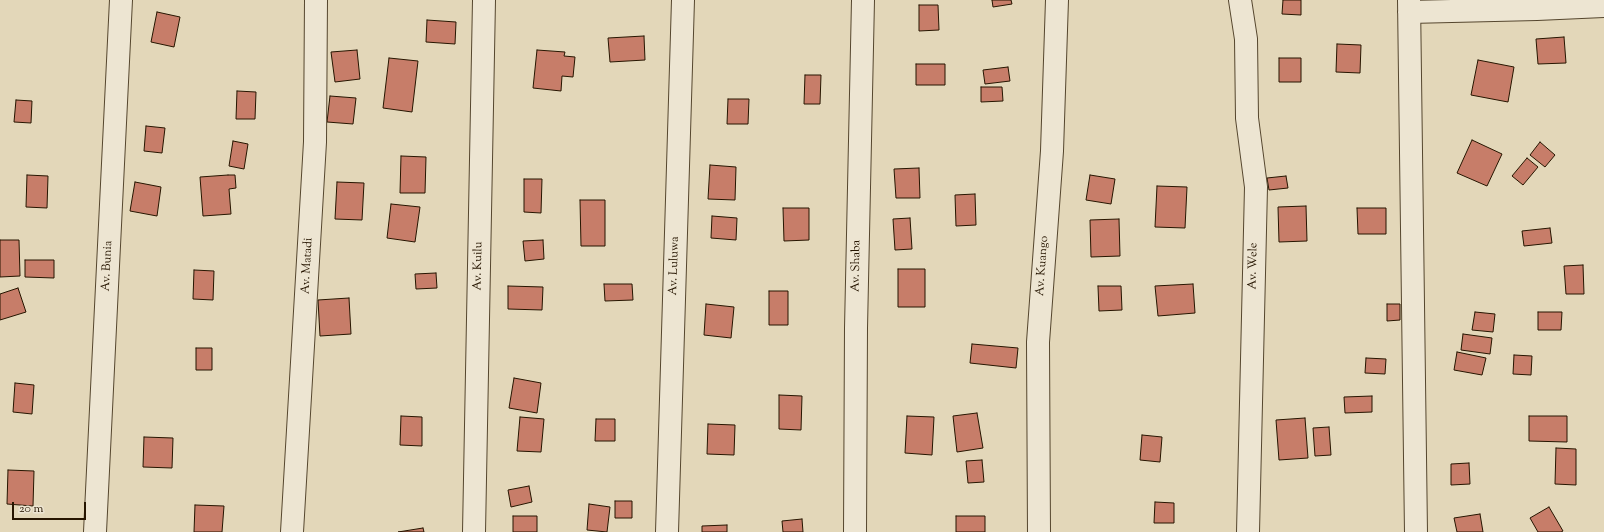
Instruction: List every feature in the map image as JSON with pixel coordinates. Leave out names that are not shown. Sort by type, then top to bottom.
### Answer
[{"type":"street","name":"Av. Bunia","points":[[95,532],[121,0]]},
{"type":"street","name":"Av. Matadi","points":[[292,532],[315,142],[316,0]]},
{"type":"street","name":"Av. Kuilu","points":[[474,532],[484,0]]},
{"type":"street","name":"Av. Luluwa","points":[[668,532],[683,0]]},
{"type":"street","name":"Av. Shaba","points":[[855,532],[856,328],[863,0]]},
{"type":"street","name":"Av. Kuango","points":[[1039,532],[1038,342],[1052,151],[1057,0]]},
{"type":"street","name":"Av. Wele","points":[[1240,0],[1246,39],[1247,118],[1256,187],[1248,532]]},
{"type":"street","points":[[1416,532],[1409,6],[1537,9],[1604,6]]},
{"type":"building","points":[[992,0],[1011,0],[1012,4],[993,7]]},
{"type":"building","points":[[1283,0],[1301,0],[1301,15],[1282,14]]},
{"type":"building","points":[[919,5],[938,5],[939,30],[919,31]]},
{"type":"building","points":[[157,12],[180,17],[174,47],[151,42]]},
{"type":"building","points":[[427,20],[456,22],[455,44],[426,42]]},
{"type":"building","points":[[644,36],[645,60],[610,62],[608,38]]},
{"type":"building","points":[[1564,37],[1566,63],[1538,64],[1536,39]]},
{"type":"building","points":[[1337,44],[1361,45],[1360,73],[1336,72]]},
{"type":"building","points":[[357,50],[360,79],[335,82],[331,52]]},
{"type":"building","points":[[537,50],[565,52],[564,56],[575,57],[573,77],[562,76],[561,91],[533,88]]},
{"type":"building","points":[[389,58],[418,61],[412,112],[383,108]]},
{"type":"building","points":[[1279,58],[1301,58],[1301,82],[1279,82]]},
{"type":"building","points":[[1478,60],[1514,67],[1508,102],[1471,95]]},
{"type":"building","points":[[916,64],[945,64],[945,85],[916,85]]},
{"type":"building","points":[[1008,67],[1010,81],[985,84],[983,70]]},
{"type":"building","points":[[805,75],[821,75],[820,104],[804,104]]},
{"type":"building","points":[[981,87],[1002,87],[1003,101],[981,102]]},
{"type":"building","points":[[237,91],[256,92],[255,119],[236,119]]},
{"type":"building","points":[[330,96],[356,98],[353,124],[327,122]]},
{"type":"building","points":[[728,99],[749,99],[748,124],[727,124]]},
{"type":"building","points":[[16,100],[32,101],[31,123],[14,122]]},
{"type":"building","points":[[146,126],[165,128],[162,153],[144,151]]},
{"type":"building","points":[[1472,140],[1502,154],[1487,186],[1457,173]]},
{"type":"building","points":[[233,141],[248,144],[244,169],[229,166]]},
{"type":"building","points":[[1540,142],[1555,155],[1545,167],[1530,155]]},
{"type":"building","points":[[401,156],[426,157],[425,193],[400,193]]},
{"type":"building","points":[[1527,158],[1538,167],[1523,185],[1512,176]]},
{"type":"building","points":[[710,165],[736,167],[735,200],[708,199]]},
{"type":"building","points":[[919,168],[920,198],[896,198],[894,169]]},
{"type":"building","points":[[27,175],[48,176],[47,208],[26,207]]},
{"type":"building","points":[[235,175],[236,188],[229,189],[231,214],[203,216],[200,177]]},
{"type":"building","points":[[1090,175],[1115,179],[1111,204],[1086,200]]},
{"type":"building","points":[[1286,176],[1288,188],[1269,190],[1267,178]]},
{"type":"building","points":[[524,179],[542,179],[541,213],[524,212]]},
{"type":"building","points":[[135,182],[161,187],[157,216],[130,211]]},
{"type":"building","points":[[337,182],[364,183],[362,220],[335,219]]},
{"type":"building","points":[[1157,186],[1187,187],[1185,228],[1155,227]]},
{"type":"building","points":[[975,194],[976,225],[956,226],[955,195]]},
{"type":"building","points":[[580,200],[605,200],[605,246],[581,246]]},
{"type":"building","points":[[391,204],[420,207],[415,242],[387,238]]},
{"type":"building","points":[[1306,206],[1307,241],[1279,242],[1278,207]]},
{"type":"building","points":[[783,208],[809,208],[809,240],[784,241]]},
{"type":"building","points":[[1357,208],[1386,208],[1386,234],[1358,234]]},
{"type":"building","points":[[712,216],[737,218],[736,240],[711,238]]},
{"type":"building","points":[[910,218],[912,249],[895,250],[893,219]]},
{"type":"building","points":[[1119,219],[1120,256],[1091,257],[1090,220]]},
{"type":"building","points":[[1550,228],[1552,243],[1524,246],[1522,231]]},
{"type":"building","points":[[0,240],[19,240],[20,276],[0,277]]},
{"type":"building","points":[[543,240],[544,259],[525,261],[523,241]]},
{"type":"building","points":[[25,260],[54,260],[54,278],[25,277]]},
{"type":"building","points":[[1583,265],[1584,294],[1566,294],[1564,266]]},
{"type":"building","points":[[898,269],[925,269],[925,307],[898,307]]},
{"type":"building","points":[[194,270],[214,271],[213,300],[193,299]]},
{"type":"building","points":[[436,273],[437,288],[416,289],[415,274]]},
{"type":"building","points":[[604,284],[632,284],[633,300],[605,301]]},
{"type":"building","points":[[1193,284],[1195,313],[1158,316],[1155,286]]},
{"type":"building","points":[[508,286],[543,287],[542,310],[508,309]]},
{"type":"building","points":[[1098,286],[1121,286],[1122,310],[1099,311]]},
{"type":"building","points":[[18,288],[26,312],[0,320],[0,294]]},
{"type":"building","points":[[769,291],[788,291],[788,325],[769,325]]},
{"type":"building","points":[[349,298],[351,334],[320,336],[318,300]]},
{"type":"building","points":[[706,304],[734,307],[731,338],[704,335]]},
{"type":"building","points":[[1387,304],[1400,304],[1400,320],[1387,321]]},
{"type":"building","points":[[1475,312],[1495,314],[1493,332],[1472,330]]},
{"type":"building","points":[[1538,312],[1562,312],[1561,330],[1538,330]]},
{"type":"building","points":[[1463,334],[1492,338],[1490,354],[1461,350]]},
{"type":"building","points":[[972,344],[1018,348],[1016,368],[970,363]]},
{"type":"building","points":[[196,348],[212,348],[212,370],[196,370]]},
{"type":"building","points":[[1457,352],[1486,358],[1482,375],[1454,370]]},
{"type":"building","points":[[1514,355],[1532,356],[1531,375],[1513,374]]},
{"type":"building","points":[[1366,358],[1386,359],[1385,374],[1365,373]]},
{"type":"building","points":[[514,378],[541,383],[537,413],[509,408]]},
{"type":"building","points":[[15,383],[34,385],[32,414],[13,412]]},
{"type":"building","points":[[779,395],[802,396],[801,430],[779,429]]},
{"type":"building","points":[[1372,396],[1372,412],[1345,413],[1344,397]]},
{"type":"building","points":[[977,413],[983,448],[957,452],[953,416]]},
{"type":"building","points":[[401,416],[422,417],[422,446],[400,445]]},
{"type":"building","points":[[907,416],[934,417],[932,455],[905,453]]},
{"type":"building","points":[[1529,416],[1567,416],[1567,442],[1529,441]]},
{"type":"building","points":[[520,417],[544,419],[541,452],[517,451]]},
{"type":"building","points":[[1305,418],[1308,458],[1279,460],[1276,420]]},
{"type":"building","points":[[596,419],[615,419],[615,441],[595,441]]},
{"type":"building","points":[[708,424],[735,425],[734,455],[707,454]]},
{"type":"building","points":[[1329,427],[1331,455],[1315,456],[1313,428]]},
{"type":"building","points":[[1142,435],[1162,437],[1160,462],[1140,460]]},
{"type":"building","points":[[144,437],[173,438],[172,468],[143,467]]},
{"type":"building","points":[[1556,448],[1576,449],[1576,485],[1555,484]]},
{"type":"building","points":[[982,460],[984,482],[968,483],[966,461]]},
{"type":"building","points":[[1469,463],[1470,484],[1451,485],[1451,464]]},
{"type":"building","points":[[8,470],[34,471],[33,506],[7,504]]},
{"type":"building","points":[[529,486],[532,502],[511,507],[508,490]]},
{"type":"building","points":[[615,501],[632,501],[632,518],[615,518]]},
{"type":"building","points":[[1155,502],[1174,503],[1174,523],[1154,523]]},
{"type":"building","points":[[589,504],[610,507],[607,532],[587,530]]},
{"type":"building","points":[[195,505],[224,506],[222,532],[194,532]]},
{"type":"building","points":[[1549,507],[1563,531],[1538,532],[1530,518]]},
{"type":"building","points":[[1480,514],[1483,532],[1457,532],[1454,518]]},
{"type":"building","points":[[513,516],[537,516],[537,532],[513,532]]},
{"type":"building","points":[[956,516],[985,516],[985,532],[956,532]]},
{"type":"building","points":[[802,519],[803,532],[783,532],[782,521]]},
{"type":"building","points":[[727,525],[727,532],[702,532],[702,526]]},
{"type":"building","points":[[423,528],[424,532],[398,532]]}]
